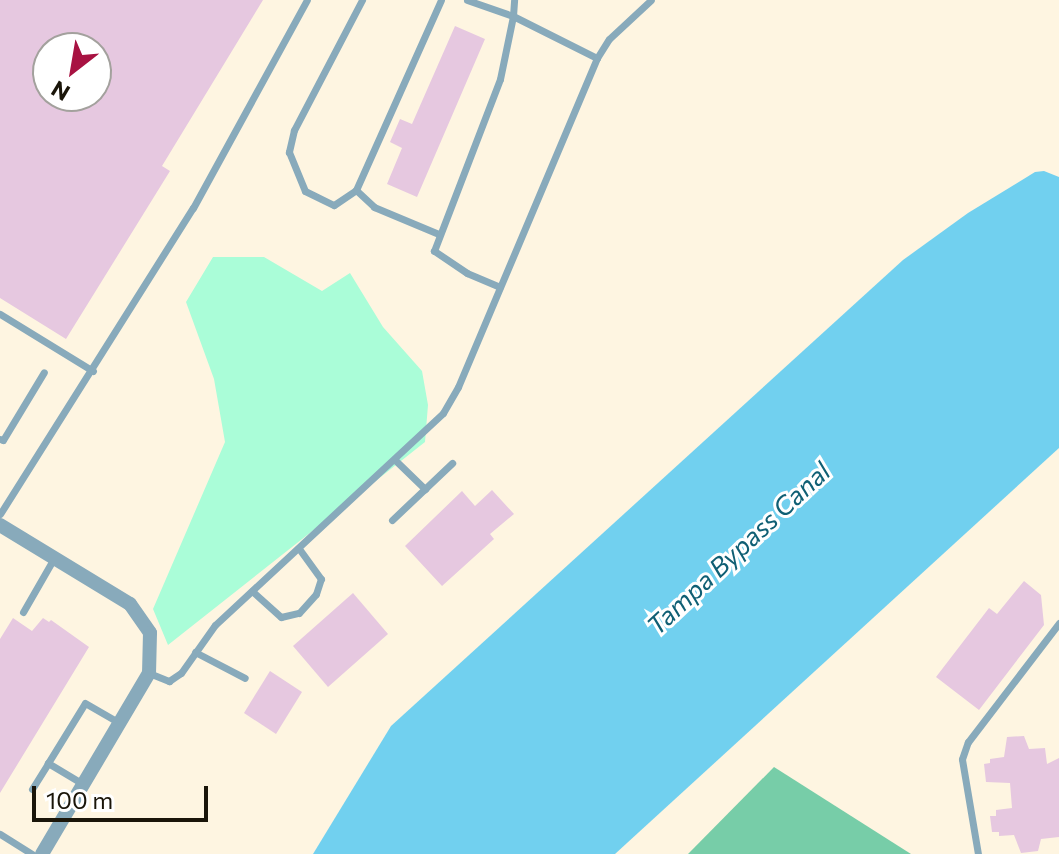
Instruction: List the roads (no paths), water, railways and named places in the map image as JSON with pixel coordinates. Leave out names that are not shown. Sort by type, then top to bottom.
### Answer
[{"type":"street","points":[[0,525],[130,604],[150,633],[149,673],[42,854]]},
{"type":"lane","points":[[0,514],[193,208],[307,0]]},
{"type":"lane","points":[[362,0],[294,130],[289,152],[305,191],[334,205],[356,190],[441,0]]},
{"type":"lane","points":[[467,0],[513,16],[597,58]]},
{"type":"lane","points":[[500,287],[467,273],[434,251],[500,79],[514,0]]},
{"type":"lane","points":[[149,673],[169,681],[181,673],[215,625],[431,427],[450,403],[597,58],[609,39],[651,0]]},
{"type":"lane","points":[[356,190],[374,207],[439,234]]},
{"type":"lane","points":[[0,314],[93,371]]},
{"type":"lane","points":[[0,439],[3,440],[44,372]]},
{"type":"lane","points":[[395,460],[425,489]]},
{"type":"lane","points":[[392,520],[452,463]]},
{"type":"lane","points":[[252,591],[281,617],[299,613],[316,594],[321,579],[299,549]]},
{"type":"lane","points":[[23,612],[54,558]]},
{"type":"lane","points":[[978,854],[962,759],[968,742],[1059,623]]},
{"type":"lane","points":[[195,652],[245,678]]},
{"type":"lane","points":[[32,789],[85,703],[119,723]]},
{"type":"lane","points":[[48,763],[83,784]]},
{"type":"lane","points":[[0,834],[32,854]]},
{"type":"water","name":"Tampa Bypass Canal","points":[[1044,171],[1059,177],[1059,448],[615,854],[313,854],[391,726],[903,260],[968,213],[1035,172]]}]
